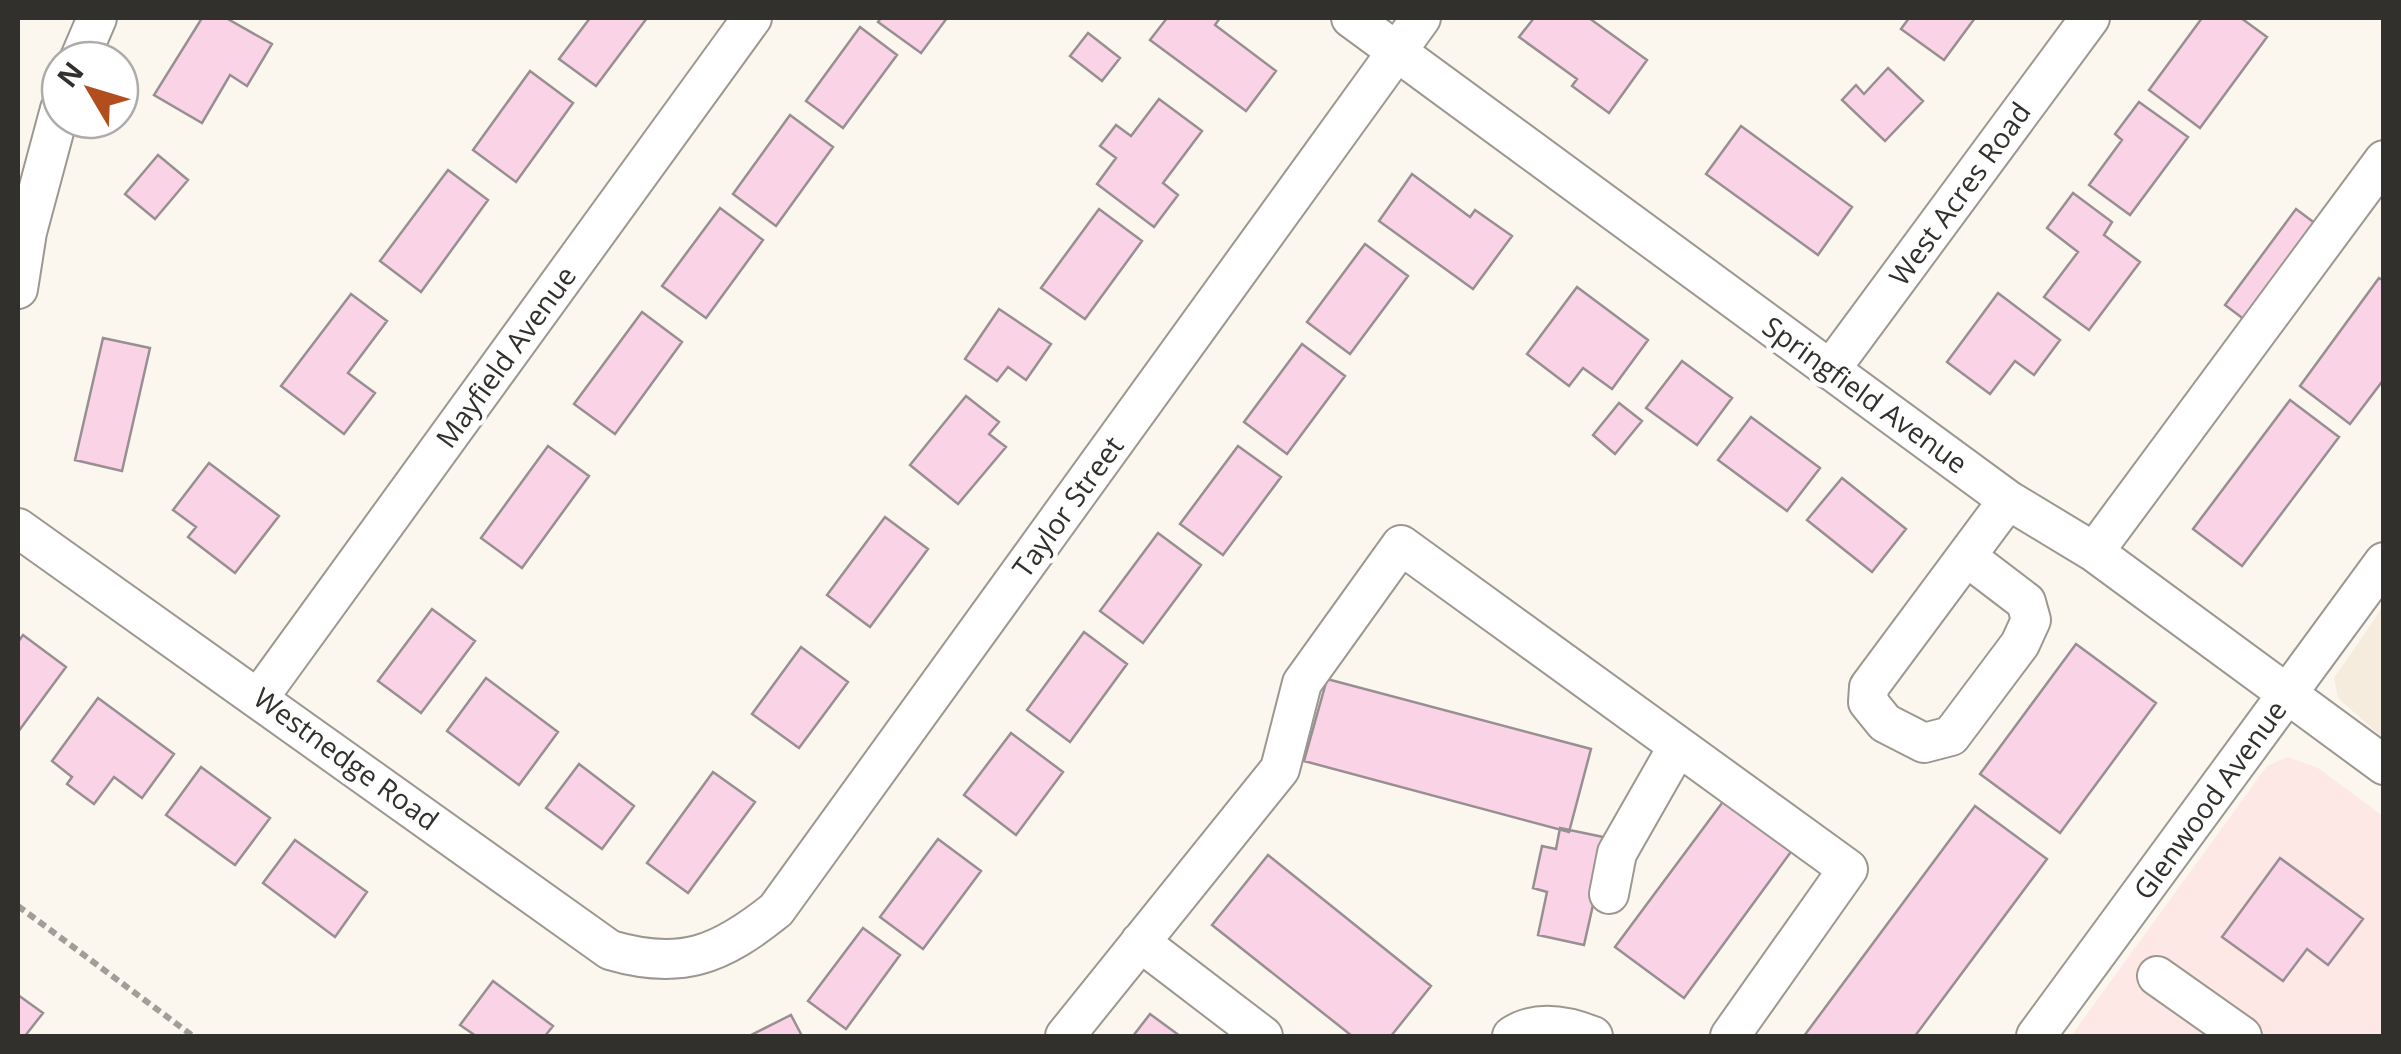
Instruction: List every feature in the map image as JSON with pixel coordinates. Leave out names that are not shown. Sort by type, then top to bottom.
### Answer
[{"type":"street","name":"Mayfield Avenue","points":[[260,696],[752,18]]},
{"type":"street","name":"Springfield Avenue","points":[[1351,18],[2008,500],[2094,552],[2384,765]]},
{"type":"street","name":"Taylor Street","points":[[684,960],[739,939],[776,910],[1421,18]]},
{"type":"street","name":"West Acres Road","points":[[1830,370],[2090,18]]},
{"type":"street","points":[[18,290],[27,232],[52,140]]},
{"type":"street","points":[[2094,552],[2384,160]]},
{"type":"street","points":[[1966,557],[2026,602],[2031,620],[2020,644],[1951,736],[1924,742],[1885,722],[1868,702],[1869,687],[2008,500]]},
{"type":"street","name":"Westnedge Road","points":[[18,528],[260,696],[610,950],[650,962],[684,960]]},
{"type":"street","points":[[1065,1036],[1280,769],[1302,683],[1402,545],[1848,869],[1730,1036]]},
{"type":"street","name":"Glenwood Avenue","points":[[2041,1035],[2384,562]]},
{"type":"street","points":[[1609,894],[1617,853],[1678,746]]},
{"type":"street","points":[[1140,942],[1263,1036]]},
{"type":"street","points":[[2157,976],[2242,1036]]},
{"type":"street","points":[[1512,1036],[1521,1030],[1564,1024],[1593,1036]]},
{"type":"path","points":[[18,906],[193,1036]]},
{"type":"shaded area","points":[[2383,607],[2383,738],[2338,698],[2334,678]]},
{"type":"shaded area","points":[[2288,757],[2318,768],[2383,816],[2383,1036],[2071,1036],[2267,766]]},
{"type":"building","points":[[202,18],[226,18],[272,44],[247,86],[230,75],[202,123],[154,95]]},
{"type":"building","points":[[590,18],[647,18],[596,86],[559,59]]},
{"type":"building","points":[[881,18],[947,18],[921,53],[878,22]]},
{"type":"building","points":[[1167,18],[1220,18],[1215,25],[1276,71],[1246,111],[1150,40]]},
{"type":"building","points":[[1534,18],[1589,18],[1647,60],[1609,113],[1572,86],[1577,79],[1519,37]]},
{"type":"building","points":[[1909,18],[1975,18],[1944,60],[1901,29]]},
{"type":"building","points":[[2202,18],[2241,18],[2267,37],[2200,128],[2149,90]]},
{"type":"building","points":[[860,27],[897,55],[843,128],[806,101]]},
{"type":"building","points":[[1088,33],[1120,58],[1102,81],[1070,56]]},
{"type":"building","points":[[1888,68],[1923,101],[1885,141],[1842,100],[1856,85],[1864,94]]},
{"type":"building","points":[[530,71],[573,103],[516,182],[473,150]]},
{"type":"building","points":[[1159,99],[1202,131],[1163,183],[1178,195],[1154,227],[1097,184],[1116,158],[1100,146],[1116,125],[1131,136]]},
{"type":"building","points":[[2139,102],[2188,137],[2130,215],[2089,185],[2122,140],[2115,134]]},
{"type":"building","points":[[790,115],[833,147],[776,226],[733,194]]},
{"type":"building","points":[[1741,126],[1852,207],[1818,255],[1706,174]]},
{"type":"building","points":[[158,155],[188,180],[155,219],[125,194]]},
{"type":"building","points":[[448,170],[488,200],[421,292],[380,261]]},
{"type":"building","points":[[1412,174],[1470,217],[1475,210],[1512,236],[1473,289],[1379,221]]},
{"type":"building","points":[[2073,193],[2112,222],[2104,235],[2140,262],[2089,330],[2044,297],[2078,252],[2047,228]]},
{"type":"building","points":[[720,208],[763,240],[706,318],[662,286]]},
{"type":"building","points":[[1099,209],[1142,241],[1085,319],[1041,288]]},
{"type":"building","points":[[2296,209],[2324,230],[2253,326],[2225,305]]},
{"type":"building","points":[[1365,244],[1408,276],[1350,354],[1307,322]]},
{"type":"building","points":[[2379,278],[2384,281],[2384,379],[2350,424],[2300,386]]},
{"type":"building","points":[[1577,287],[1648,340],[1612,389],[1583,368],[1569,386],[1527,354]]},
{"type":"building","points":[[1998,293],[2060,340],[2034,375],[2015,361],[1990,394],[1947,362]]},
{"type":"building","points":[[351,294],[387,321],[348,373],[375,393],[344,434],[281,386]]},
{"type":"building","points":[[999,309],[1051,344],[1026,380],[1008,367],[997,381],[965,359]]},
{"type":"building","points":[[642,312],[682,342],[615,434],[574,404]]},
{"type":"building","points":[[103,338],[150,348],[122,471],[75,460]]},
{"type":"building","points":[[1302,344],[1345,376],[1287,454],[1244,422]]},
{"type":"building","points":[[1682,361],[1732,398],[1697,445],[1646,408]]},
{"type":"building","points":[[966,396],[999,422],[989,434],[1006,447],[958,504],[910,465]]},
{"type":"building","points":[[2290,400],[2339,437],[2242,566],[2193,529]]},
{"type":"building","points":[[1619,403],[1642,421],[1615,454],[1593,435]]},
{"type":"building","points":[[1751,417],[1820,468],[1787,511],[1718,460]]},
{"type":"building","points":[[548,446],[589,476],[522,568],[481,538]]},
{"type":"building","points":[[1238,446],[1281,477],[1223,555],[1180,524]]},
{"type":"building","points":[[209,463],[279,516],[235,573],[188,537],[196,527],[173,510]]},
{"type":"building","points":[[1842,478],[1906,529],[1872,572],[1807,520]]},
{"type":"building","points":[[885,517],[928,549],[870,627],[827,595]]},
{"type":"building","points":[[1158,533],[1201,565],[1143,643],[1100,611]]},
{"type":"building","points":[[432,609],[475,641],[421,713],[378,681]]},
{"type":"building","points":[[1084,632],[1127,664],[1070,742],[1027,710]]},
{"type":"building","points":[[23,635],[66,667],[18,732],[18,642]]},
{"type":"building","points":[[2076,644],[2156,703],[2060,833],[1980,774]]},
{"type":"building","points":[[801,647],[848,682],[799,748],[752,714]]},
{"type":"building","points":[[486,678],[558,732],[519,785],[447,731]]},
{"type":"building","points":[[1327,679],[1591,749],[1569,832],[1304,761]]},
{"type":"building","points":[[98,698],[174,754],[142,798],[114,777],[94,804],[67,784],[72,777],[52,761]]},
{"type":"building","points":[[1011,733],[1063,772],[1016,835],[964,795]]},
{"type":"building","points":[[579,764],[634,806],[602,849],[546,808]]},
{"type":"building","points":[[201,767],[270,818],[235,865],[166,815]]},
{"type":"building","points":[[713,772],[755,802],[688,893],[647,863]]},
{"type":"building","points":[[1725,799],[1793,849],[1684,998],[1615,947]]},
{"type":"building","points":[[1975,806],[2047,859],[1915,1036],[1804,1036]]},
{"type":"building","points":[[1560,828],[1608,838],[1584,945],[1538,935],[1547,892],[1533,888],[1542,846],[1556,849]]},
{"type":"building","points":[[938,839],[981,871],[923,949],[880,917]]},
{"type":"building","points":[[295,840],[367,892],[335,937],[263,883]]},
{"type":"building","points":[[1268,855],[1431,986],[1391,1036],[1352,1036],[1212,925]]},
{"type":"building","points":[[2280,858],[2363,919],[2328,965],[2307,949],[2283,981],[2222,937]]},
{"type":"building","points":[[863,928],[900,955],[846,1029],[808,1001]]},
{"type":"building","points":[[493,981],[553,1026],[545,1036],[476,1036],[460,1025]]},
{"type":"building","points":[[18,995],[43,1013],[25,1036],[18,1036]]},
{"type":"building","points":[[1150,1014],[1180,1036],[1133,1036]]},
{"type":"building","points":[[791,1015],[802,1036],[749,1036]]}]
